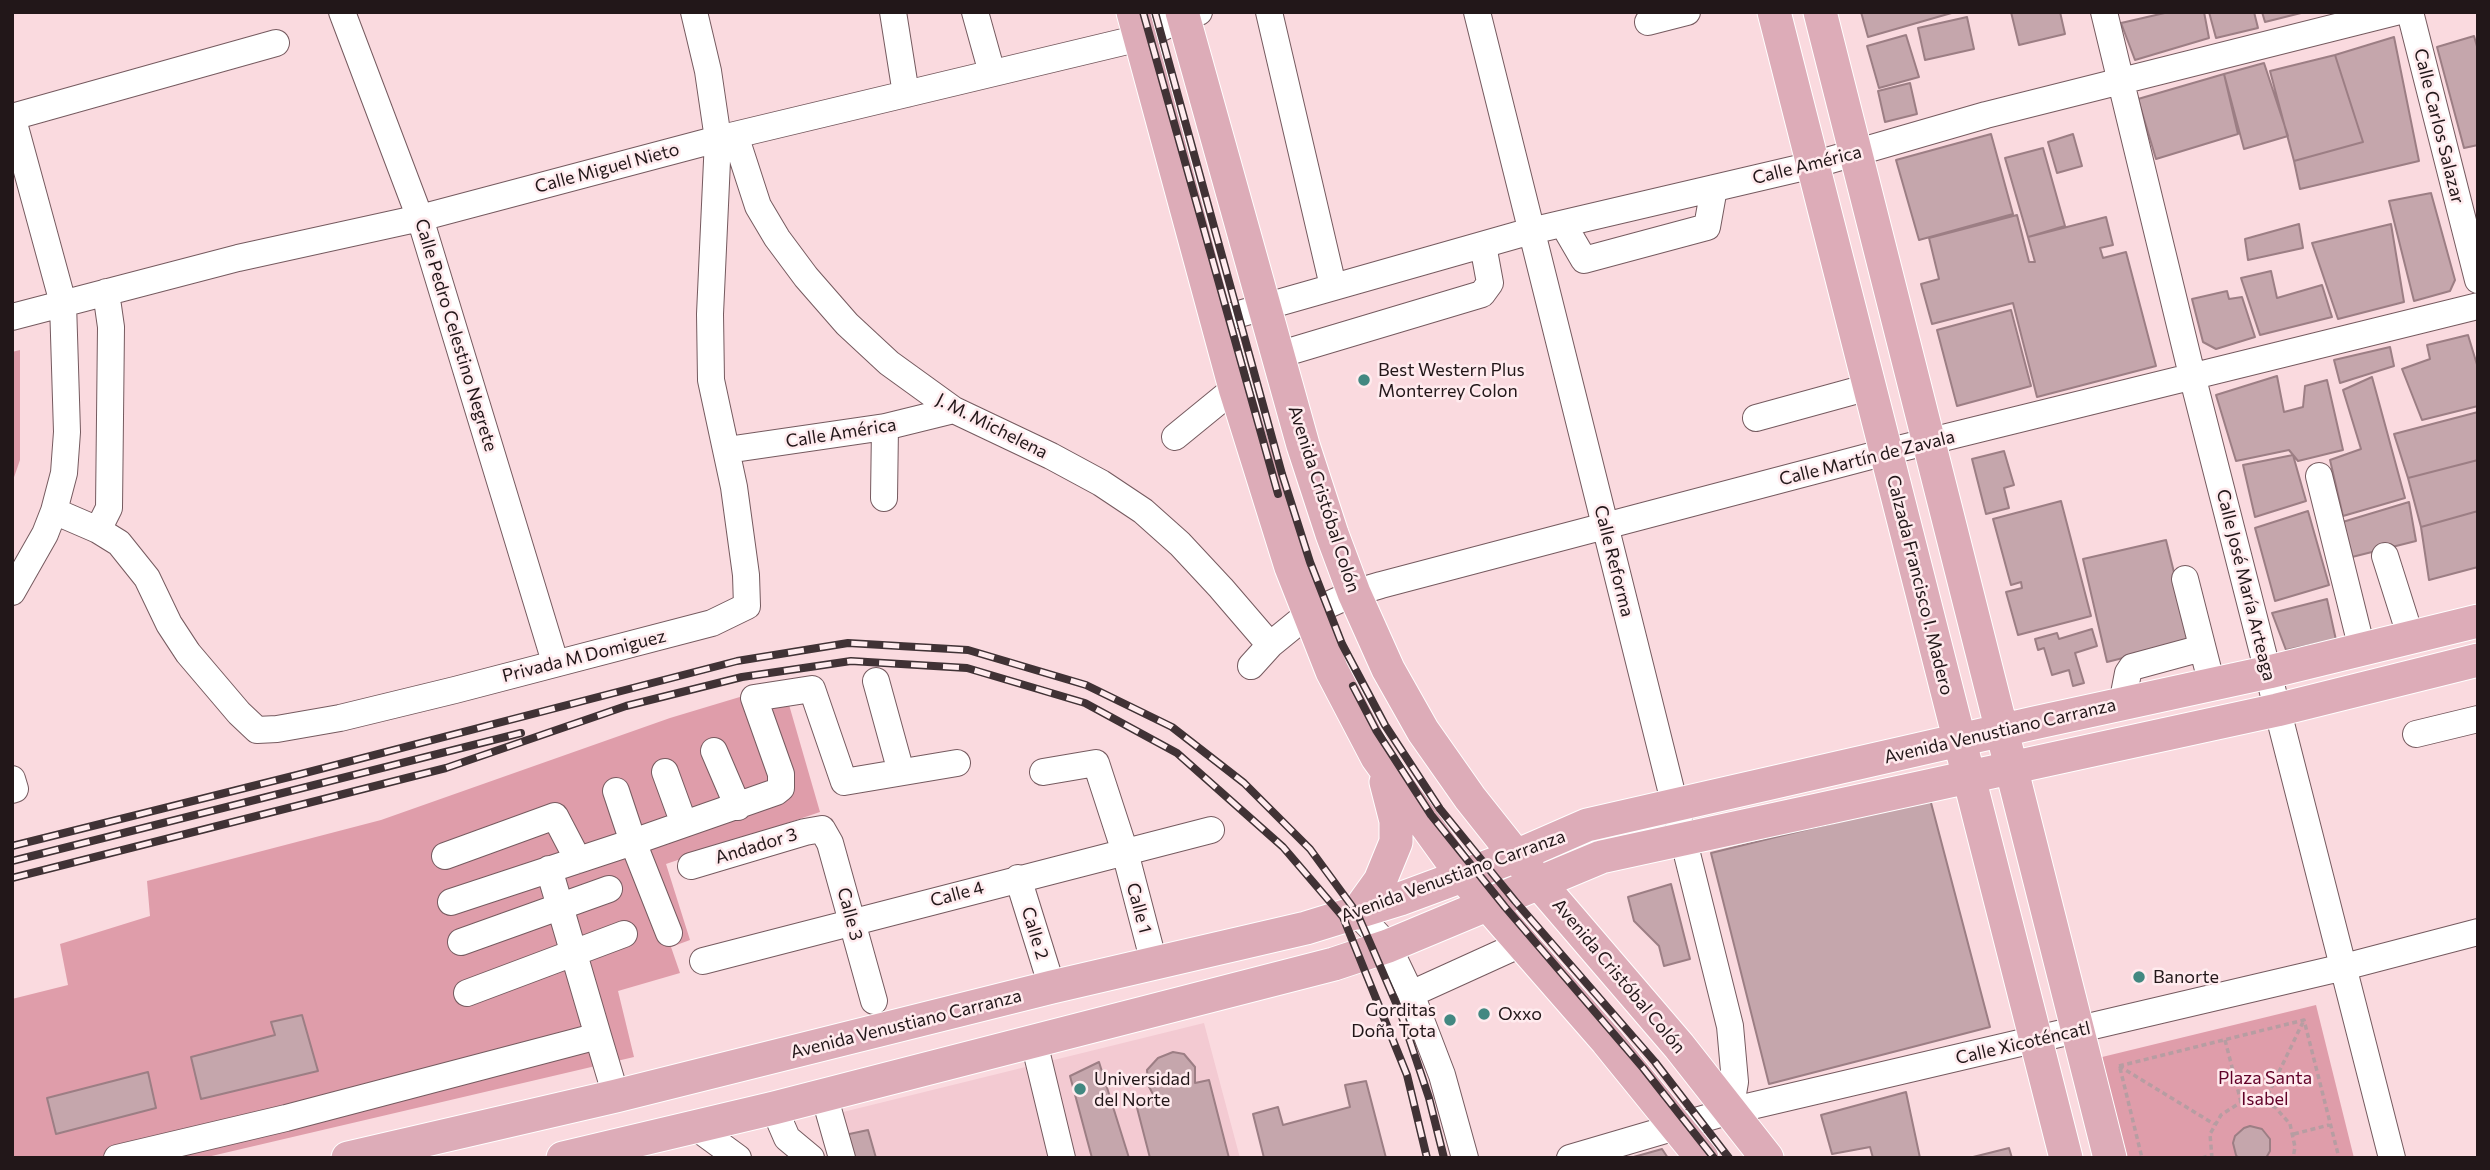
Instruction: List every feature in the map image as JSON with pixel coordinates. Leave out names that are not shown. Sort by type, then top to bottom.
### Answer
[{"type":"main road","name":"Calzada Francisco I. Madero","points":[[1774,12],[2066,1158]]},
{"type":"main road","points":[[1819,12],[2110,1158]]},
{"type":"main road","name":"Avenida Cristóbal Colón","points":[[1188,14],[1265,307],[1315,483],[1354,593],[1388,669],[1423,731],[1470,798],[1516,856],[1655,1017],[1767,1158]]},
{"type":"main road","points":[[1136,25],[1235,388],[1287,555],[1332,671],[1377,757],[1462,875],[1614,1050],[1702,1158]]},
{"type":"main road","name":"Avenida Venustiano Carranza","points":[[348,1158],[616,1096],[1357,914],[1516,856],[1587,825],[2001,730],[2269,673],[2478,621]]},
{"type":"main road","name":"Avenida Venustiano Carranza","points":[[563,1158],[618,1152],[697,1128],[1292,976],[1388,947],[1601,857],[2277,710],[2478,660]]},
{"type":"main road","points":[[1357,914],[1380,881],[1396,842],[1393,803],[1377,757]]},
{"type":"street","name":"Calle Pedro Celestino Negrete","points":[[342,12],[420,218],[555,662]]},
{"type":"street","points":[[694,12],[726,137]]},
{"type":"street","points":[[892,12],[906,94]]},
{"type":"street","points":[[975,12],[992,73]]},
{"type":"street","points":[[1269,12],[1333,286]]},
{"type":"street","name":"Calle Reforma","points":[[1477,12],[1730,1026],[1735,1083],[1730,1111]]},
{"type":"street","points":[[1648,22],[1687,12]]},
{"type":"street","name":"Calle José María Arteaga","points":[[2104,12],[2192,375],[2392,1158]]},
{"type":"street","name":"Calle América","points":[[1218,320],[1531,231],[1813,165],[1986,115],[2396,12]]},
{"type":"street","name":"Calle Carlos Salazar","points":[[2410,12],[2478,280]]},
{"type":"street","name":"Calle Miguel Nieto","points":[[12,317],[238,258],[420,218],[726,137],[992,73],[1136,25],[1188,14]]},
{"type":"street","points":[[16,581],[45,534],[54,511],[64,473],[67,432],[63,303],[12,117],[60,106],[276,43]]},
{"type":"street","name":"J. M. Michelena","points":[[726,137],[758,206],[777,237],[806,277],[847,324],[889,363],[954,410],[1051,456],[1101,483],[1143,511],[1180,544],[1222,588],[1270,645]]},
{"type":"street","name":"Privada M Domiguez","points":[[54,511],[120,543],[147,578],[169,624],[188,653],[257,730],[288,728],[340,718],[712,623],[747,607],[747,575],[727,450],[711,380],[709,350],[726,137]]},
{"type":"street","points":[[1563,224],[1584,260],[1707,227],[1714,188]]},
{"type":"street","points":[[1278,355],[1482,294],[1490,283],[1483,245]]},
{"type":"street","points":[[98,530],[109,508],[111,327],[106,292]]},
{"type":"street","name":"Calle Martín de Zavala","points":[[1251,666],[1270,645],[1308,614],[1354,593],[1886,452],[2478,306]]},
{"type":"street","points":[[1756,418],[1869,387]]},
{"type":"street","points":[[1175,437],[1235,388]]},
{"type":"street","name":"Calle América","points":[[727,450],[885,427],[954,410]]},
{"type":"street","points":[[884,498],[885,427]]},
{"type":"street","points":[[2319,476],[2362,649]]},
{"type":"street","points":[[2385,556],[2411,638]]},
{"type":"street","points":[[2185,579],[2211,685]]},
{"type":"street","points":[[2122,704],[2128,673],[2132,667],[2202,648]]},
{"type":"street","points":[[876,681],[901,772]]},
{"type":"street","points":[[450,901],[738,807],[776,792],[782,782],[754,698],[812,689],[844,782],[957,762]]},
{"type":"street","points":[[2416,734],[2478,719]]},
{"type":"street","points":[[714,751],[738,807]]},
{"type":"street","name":"Calle 1","points":[[1043,772],[1096,763],[1125,852],[1154,963]]},
{"type":"street","points":[[665,772],[684,824]]},
{"type":"street","points":[[12,779],[15,789],[12,790]]},
{"type":"street","points":[[616,790],[633,842],[669,933]]},
{"type":"street","points":[[445,856],[555,816],[578,860]]},
{"type":"street","name":"Andador 3","points":[[691,866],[822,829]]},
{"type":"street","name":"Calle 3","points":[[822,829],[831,844],[874,1000]]},
{"type":"street","name":"Calle 4","points":[[703,961],[1211,830]]},
{"type":"street","points":[[549,869],[616,1096]]},
{"type":"street","name":"Calle 2","points":[[1018,878],[1052,987]]},
{"type":"street","points":[[461,942],[609,889]]},
{"type":"street","points":[[1357,914],[1388,947],[1411,994],[1442,1075],[1465,1158]]},
{"type":"street","name":"Calle Xicoténcatl","points":[[1570,1158],[1730,1111],[2344,967],[2478,932]]},
{"type":"street","points":[[467,993],[624,933]]},
{"type":"street","points":[[1411,994],[1521,944]]},
{"type":"street","points":[[117,1158],[286,1118],[598,1036]]},
{"type":"street","points":[[1034,1042],[1062,1158]]},
{"type":"street","points":[[824,1096],[842,1158]]},
{"type":"street","points":[[774,1108],[787,1138],[811,1158]]},
{"type":"street","points":[[697,1128],[738,1158]]},
{"type":"path","points":[[2119,1066],[2304,1020]]},
{"type":"path","points":[[2264,1103],[2304,1020]]},
{"type":"path","points":[[2304,1020],[2339,1158]]},
{"type":"path","points":[[2225,1040],[2241,1102]]},
{"type":"path","points":[[2119,1066],[2214,1124]]},
{"type":"path","points":[[2119,1066],[2142,1158]]},
{"type":"path","points":[[2202,1158],[2211,1157],[2210,1134],[2214,1124],[2230,1107],[2241,1102],[2264,1103],[2283,1114],[2294,1134],[2293,1158]]},
{"type":"path","points":[[2294,1134],[2330,1125]]},
{"type":"shaded area","name":"Universidad del Norte","points":[[1204,1023],[1240,1158],[846,1158],[835,1114]]},
{"type":"green space","points":[[20,350],[20,460],[12,483],[12,352]]},
{"type":"green space","points":[[783,684],[820,812],[666,864],[690,940],[671,947],[680,973],[618,991],[634,1057],[203,1158],[12,1158],[12,999],[68,985],[60,944],[150,916],[147,881],[381,820],[670,718]]},
{"type":"green space","name":"Plaza Santa Isabel","points":[[2316,1005],[2354,1158],[2122,1158],[2098,1058]]},
{"type":"building","points":[[1861,12],[1955,12],[1868,37]]},
{"type":"building","points":[[2011,12],[2060,12],[2065,34],[2019,45]]},
{"type":"building","points":[[2169,12],[2204,12],[2209,38],[2135,60],[2121,23]]},
{"type":"building","points":[[2209,12],[2254,12],[2258,28],[2216,38]]},
{"type":"building","points":[[2262,12],[2301,12],[2301,13],[2265,22]]},
{"type":"building","points":[[1967,17],[1974,49],[1925,60],[1918,28]]},
{"type":"building","points":[[1906,35],[1919,77],[1879,88],[1867,46]]},
{"type":"building","points":[[2474,36],[2478,50],[2478,145],[2464,148],[2437,47]]},
{"type":"building","points":[[2394,37],[2419,161],[2300,189],[2294,161],[2363,142],[2335,55]]},
{"type":"building","points":[[2335,55],[2363,142],[2294,161],[2270,71]]},
{"type":"building","points":[[2264,63],[2288,136],[2244,149],[2224,74]]},
{"type":"building","points":[[2224,74],[2238,134],[2156,159],[2138,99]]},
{"type":"building","points":[[1910,83],[1917,114],[1885,122],[1878,91]]},
{"type":"building","points":[[1991,134],[2013,214],[1919,240],[1896,160]]},
{"type":"building","points":[[2073,134],[2082,166],[2057,173],[2048,142]]},
{"type":"building","points":[[2043,148],[2065,226],[2028,237],[2005,158]]},
{"type":"building","points":[[2431,193],[2455,280],[2450,291],[2414,301],[2389,201]]},
{"type":"building","points":[[2017,215],[2029,262],[2035,262],[2028,237],[2106,217],[2113,245],[2100,248],[2103,258],[2126,252],[2156,366],[2037,397],[2013,303],[1932,324],[1921,284],[1939,279],[1929,238]]},
{"type":"building","points":[[2299,224],[2303,248],[2248,260],[2245,239]]},
{"type":"building","points":[[2391,224],[2404,302],[2338,319],[2312,243]]},
{"type":"building","points":[[2271,271],[2277,298],[2322,285],[2332,317],[2260,335],[2241,278]]},
{"type":"building","points":[[2227,291],[2229,299],[2242,297],[2255,337],[2216,349],[2203,342],[2192,299]]},
{"type":"building","points":[[2011,310],[2031,386],[1957,406],[1937,330]]},
{"type":"building","points":[[2468,335],[2478,368],[2478,406],[2422,420],[2402,369],[2430,359],[2427,345]]},
{"type":"building","points":[[2390,347],[2394,366],[2340,383],[2334,360]]},
{"type":"building","points":[[2277,376],[2284,412],[2303,407],[2305,386],[2327,380],[2343,450],[2298,461],[2289,450],[2236,461],[2216,395]]},
{"type":"building","points":[[2372,377],[2405,498],[2343,516],[2330,460],[2361,449],[2343,390]]},
{"type":"building","points":[[2478,412],[2478,460],[2408,478],[2394,434]]},
{"type":"building","points":[[2004,451],[2014,485],[2004,488],[2009,508],[1986,514],[1972,459]]},
{"type":"building","points":[[2293,455],[2306,501],[2255,517],[2243,465]]},
{"type":"building","points":[[2478,460],[2478,511],[2421,527],[2408,478]]},
{"type":"building","points":[[2061,501],[2091,616],[2018,635],[2006,592],[2022,588],[2021,582],[2011,585],[1993,519]]},
{"type":"building","points":[[2409,502],[2416,541],[2344,559],[2336,524]]},
{"type":"building","points":[[2308,511],[2329,585],[2275,601],[2255,528]]},
{"type":"building","points":[[2478,511],[2478,567],[2429,580],[2421,527]]},
{"type":"building","points":[[2166,540],[2191,641],[2107,662],[2083,559]]},
{"type":"building","points":[[2327,599],[2336,640],[2286,650],[2272,613]]},
{"type":"building","points":[[2092,629],[2097,646],[2075,653],[2084,683],[2073,686],[2069,670],[2052,675],[2044,648],[2038,650],[2035,639],[2057,633],[2059,639]]},
{"type":"building","points":[[1930,799],[1990,1027],[1769,1084],[1711,853]]},
{"type":"building","points":[[1671,884],[1690,959],[1664,966],[1659,946],[1634,921],[1628,897]]},
{"type":"building","points":[[302,1015],[318,1071],[201,1099],[191,1057],[275,1035],[271,1022]]},
{"type":"building","points":[[1173,1052],[1184,1054],[1195,1067],[1195,1083],[1209,1080],[1229,1158],[1150,1158],[1135,1100],[1154,1096],[1148,1085],[1147,1070],[1158,1058]]},
{"type":"building","points":[[1099,1062],[1129,1158],[1092,1158],[1070,1076]]},
{"type":"building","points":[[148,1072],[156,1108],[56,1134],[47,1098]]},
{"type":"building","points":[[1366,1081],[1386,1158],[1264,1158],[1253,1114],[1278,1107],[1283,1125],[1350,1107],[1345,1085]]},
{"type":"building","points":[[1906,1092],[1920,1158],[1873,1158],[1870,1147],[1832,1154],[1821,1115]]},
{"type":"building","points":[[2250,1126],[2262,1129],[2270,1139],[2270,1151],[2266,1158],[2238,1158],[2236,1155],[2233,1143],[2235,1136]]},
{"type":"building","points":[[868,1130],[876,1158],[846,1158],[840,1136]]},
{"type":"building","points":[[2009,1148],[2012,1158],[1969,1158]]},
{"type":"building","points":[[1662,1149],[1668,1158],[1630,1158]]},
{"type":"railway","points":[[1143,12],[1278,494]]},
{"type":"railway","points":[[1155,12],[1282,474],[1310,562],[1342,644],[1385,725],[1440,809],[1515,901],[1655,1062],[1729,1158]]},
{"type":"railway","points":[[12,846],[737,661],[848,643],[968,650],[1086,685],[1172,727],[1244,783],[1310,849],[1357,913],[1374,952],[1402,1017],[1429,1098],[1444,1158]]},
{"type":"railway","points":[[12,878],[446,768],[626,706],[742,677],[851,661],[967,668],[1085,703],[1177,753],[1283,847],[1343,917],[1407,1075],[1427,1158]]},
{"type":"railway","points":[[1353,686],[1376,730],[1431,815],[1505,907],[1643,1068],[1714,1158]]},
{"type":"railway","points":[[12,861],[521,733]]},
{"type":"place","name":"Best Western Plus Monterrey Colon","points":[[1364,380]]},
{"type":"place","name":"Banorte","points":[[2139,977]]},
{"type":"place","name":"Oxxo","points":[[1484,1014]]},
{"type":"place","name":"Gorditas Doña Tota","points":[[1450,1020]]},
{"type":"place","name":"Universidad del Norte","points":[[1080,1089]]}]
